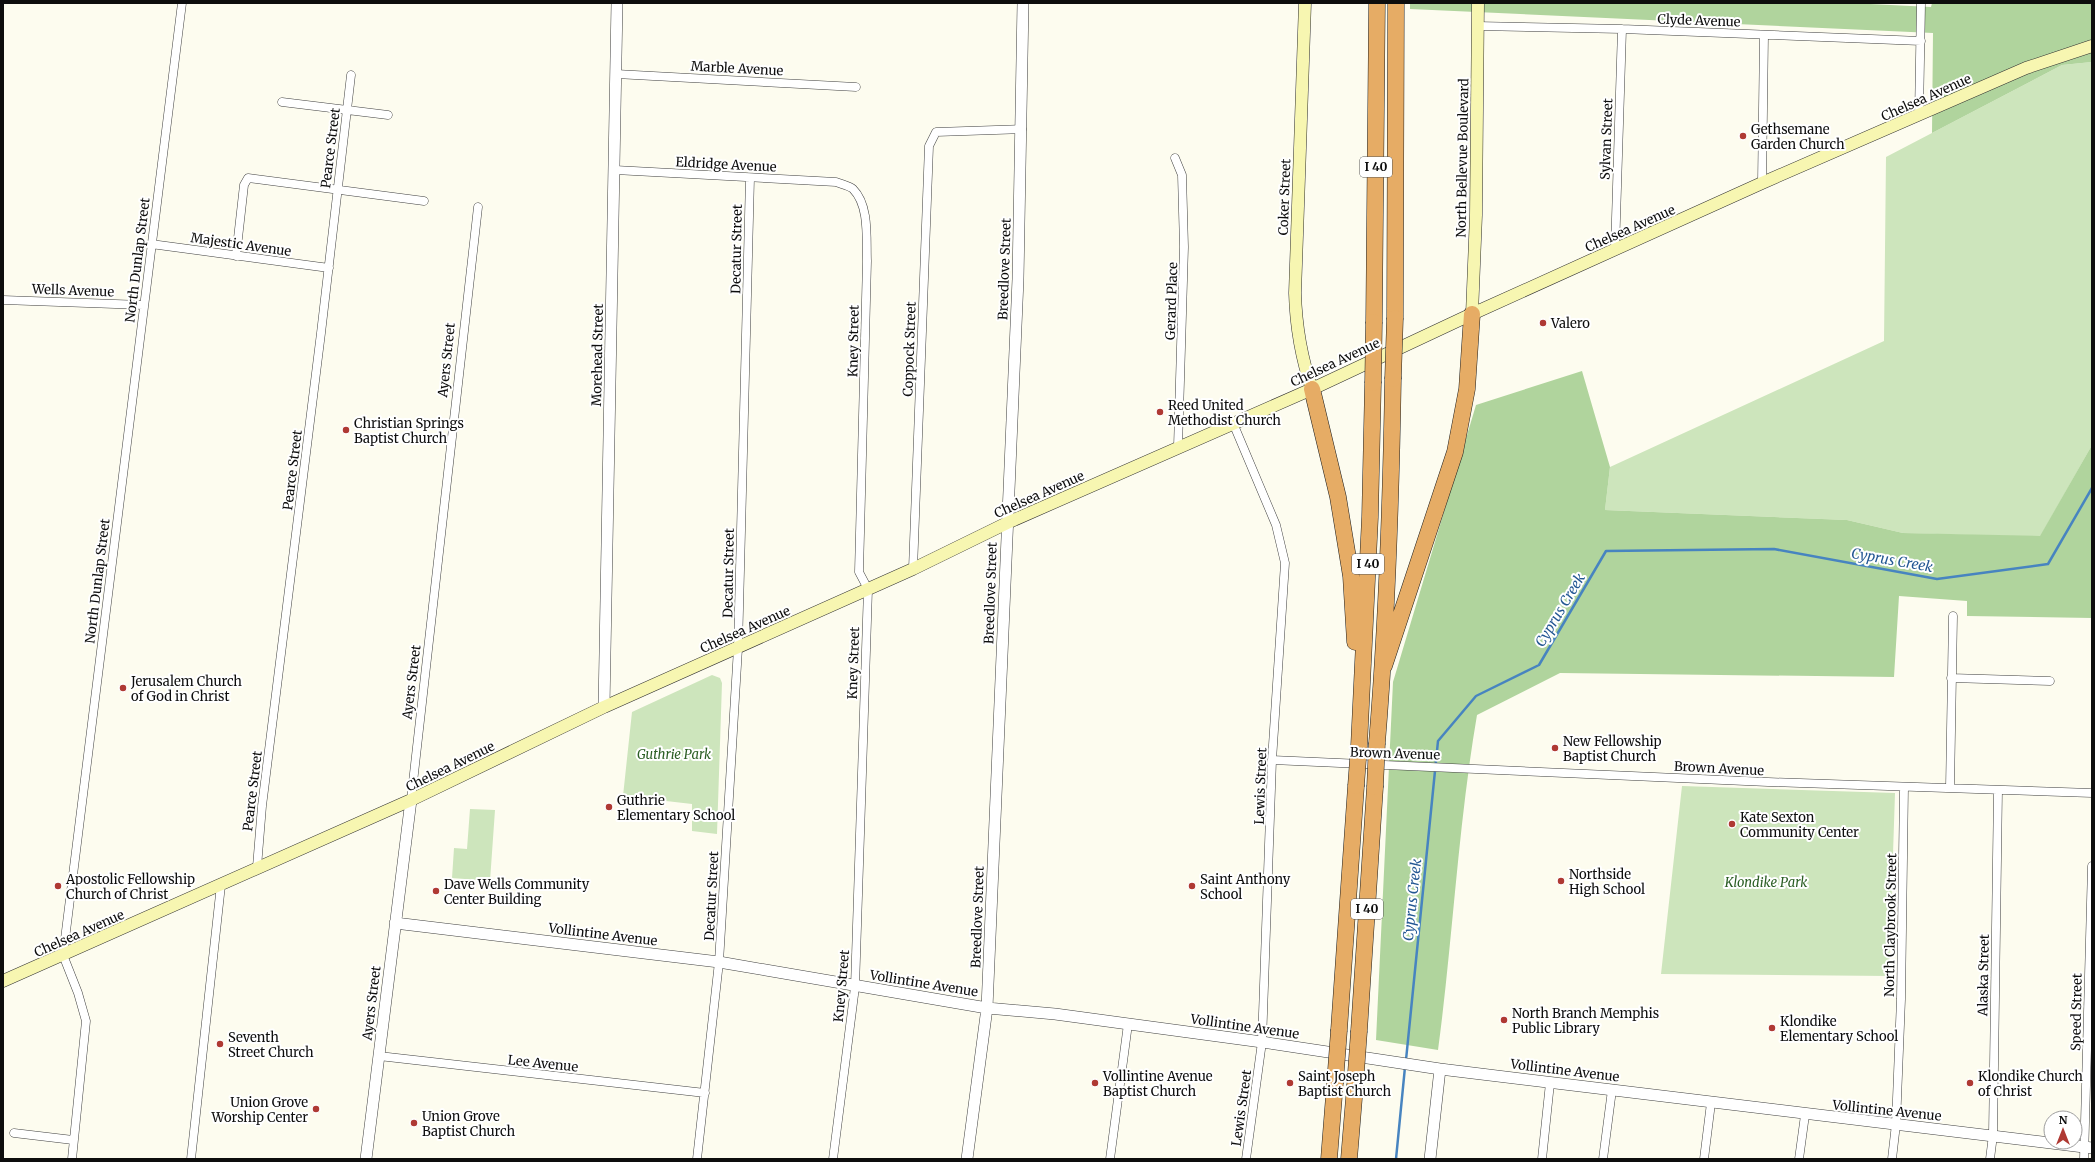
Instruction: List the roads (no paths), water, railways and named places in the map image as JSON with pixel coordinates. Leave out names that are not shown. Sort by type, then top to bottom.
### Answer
[{"type":"highway","name":"I 40","points":[[1329,1159],[1359,746],[1370,517],[1374,322],[1377,3]]},
{"type":"highway","name":"I 40","points":[[1349,1159],[1384,666],[1390,516],[1395,318],[1396,3]]},
{"type":"highway","points":[[1384,666],[1454,452],[1467,389],[1472,314]]},
{"type":"highway","points":[[1312,389],[1338,497],[1351,576],[1360,719]]},
{"type":"main road","name":"Coker Street","points":[[1305,3],[1295,293],[1296,326],[1305,367],[1312,389]]},
{"type":"main road","name":"North Bellevue Boulevard","points":[[1472,314],[1476,215],[1478,3]]},
{"type":"main road","name":"Chelsea Avenue","points":[[3,981],[411,800],[604,708],[913,569],[1007,523],[1312,389],[1472,314],[1762,183],[1919,116],[2026,68],[2092,46]]},
{"type":"street","name":"North Dunlap Street","points":[[72,1159],[86,1021],[84,1010],[63,955],[143,305],[182,3]]},
{"type":"street","name":"Morehead Street","points":[[604,708],[617,3]]},
{"type":"street","name":"Breedlove Street","points":[[967,1159],[987,1008],[1018,287],[1022,129],[1023,3]]},
{"type":"street","points":[[1919,116],[1921,3]]},
{"type":"street","name":"Clyde Avenue","points":[[1477,26],[1622,29],[1921,41]]},
{"type":"street","name":"Sylvan Street","points":[[1615,250],[1622,29]]},
{"type":"street","points":[[1762,183],[1764,35]]},
{"type":"street","name":"Marble Avenue","points":[[616,74],[856,87]]},
{"type":"street","name":"Pearce Street","points":[[258,867],[262,806],[329,268],[351,75]]},
{"type":"street","points":[[282,102],[388,115]]},
{"type":"street","name":"Coppock Street","points":[[913,569],[929,146],[936,132],[1022,129]]},
{"type":"street","name":"Gerard Place","points":[[1175,158],[1182,175],[1184,247],[1178,447]]},
{"type":"street","name":"Eldridge Avenue","points":[[615,170],[836,182]]},
{"type":"street","points":[[236,256],[244,185],[248,178],[424,201]]},
{"type":"street","name":"Decatur Street","points":[[697,1159],[719,962],[738,648],[750,178]]},
{"type":"street","name":"Kney Street","points":[[833,1159],[855,987],[868,589],[860,572],[867,261],[866,226],[862,205],[853,189],[836,182]]},
{"type":"street","name":"Ayers Street","points":[[366,1159],[411,800],[478,207]]},
{"type":"street","name":"Majestic Avenue","points":[[151,244],[329,268]]},
{"type":"street","name":"Wells Avenue","points":[[3,300],[143,305]]},
{"type":"street","name":"Lewis Street","points":[[1233,423],[1276,525],[1285,563],[1272,760],[1262,1042],[1246,1159]]},
{"type":"street","points":[[1950,788],[1953,616]]},
{"type":"street","points":[[1951,678],[2050,681]]},
{"type":"street","name":"Brown Avenue","points":[[1272,760],[1904,787],[2092,793]]},
{"type":"street","name":"North Claybrook Street","points":[[1892,1159],[1896,1124],[1901,999],[1904,787]]},
{"type":"street","name":"Alaska Street","points":[[1990,1159],[1993,1135],[1998,790]]},
{"type":"street","name":"Speed Street","points":[[2084,1159],[2089,1148],[2092,866]]},
{"type":"street","points":[[191,1159],[221,885]]},
{"type":"street","name":"Vollintine Avenue","points":[[395,922],[719,962],[855,987],[987,1008],[1128,1024],[1262,1042],[1423,1067],[1805,1115],[1993,1135],[2089,1148]]},
{"type":"street","points":[[1110,1159],[1128,1024]]},
{"type":"street","name":"Lee Avenue","points":[[379,1056],[705,1093]]},
{"type":"street","points":[[1430,1159],[1440,1069]]},
{"type":"street","points":[[1542,1159],[1550,1083]]},
{"type":"street","points":[[1603,1159],[1612,1090]]},
{"type":"street","points":[[1704,1159],[1712,1103]]},
{"type":"street","points":[[1799,1159],[1805,1115]]},
{"type":"street","points":[[14,1133],[73,1140]]},
{"type":"waterway","name":"Cyprus Creek","points":[[1406,1060],[1438,741],[1476,696],[1539,665],[1606,551],[1774,549],[1937,579],[2048,564],[2092,488]]},
{"type":"waterway","name":"Cyprus Creek","points":[[1396,1159],[1405,1067]]},
{"type":"place","name":"Gethsemane Garden Church","points":[[1743,136]]},
{"type":"place","name":"Valero","points":[[1543,323]]},
{"type":"place","name":"Reed United Methodist Church","points":[[1160,412]]},
{"type":"place","name":"Christian Springs Baptist Church","points":[[346,430]]},
{"type":"place","name":"Jerusalem Church of God in Christ","points":[[123,688]]},
{"type":"place","name":"New Fellowship Baptist Church","points":[[1555,748]]},
{"type":"place","name":"Guthrie Elementary School","points":[[609,807]]},
{"type":"place","name":"Kate Sexton Community Center","points":[[1732,824]]},
{"type":"place","name":"Northside High School","points":[[1561,881]]},
{"type":"place","name":"Apostolic Fellowship Church of Christ","points":[[58,886]]},
{"type":"place","name":"Saint Anthony School","points":[[1192,886]]},
{"type":"place","name":"Dave Wells Community Center Building","points":[[436,891]]},
{"type":"place","name":"North Branch Memphis Public Library","points":[[1504,1020]]},
{"type":"place","name":"Klondike Elementary School","points":[[1772,1028]]},
{"type":"place","name":"Seventh Street Church","points":[[220,1044]]},
{"type":"place","name":"Vollintine Avenue Baptist Church","points":[[1095,1083]]},
{"type":"place","name":"Saint Joseph Baptist Church","points":[[1290,1083]]},
{"type":"place","name":"Klondike Church of Christ","points":[[1970,1083]]},
{"type":"place","name":"Union Grove Worship Center","points":[[316,1109]]},
{"type":"place","name":"Union Grove Baptist Church","points":[[414,1123]]},
{"type":"park label","name":"Guthrie Park","points":[[674,754]]},
{"type":"park label","name":"Klondike Park","points":[[1766,882]]}]
